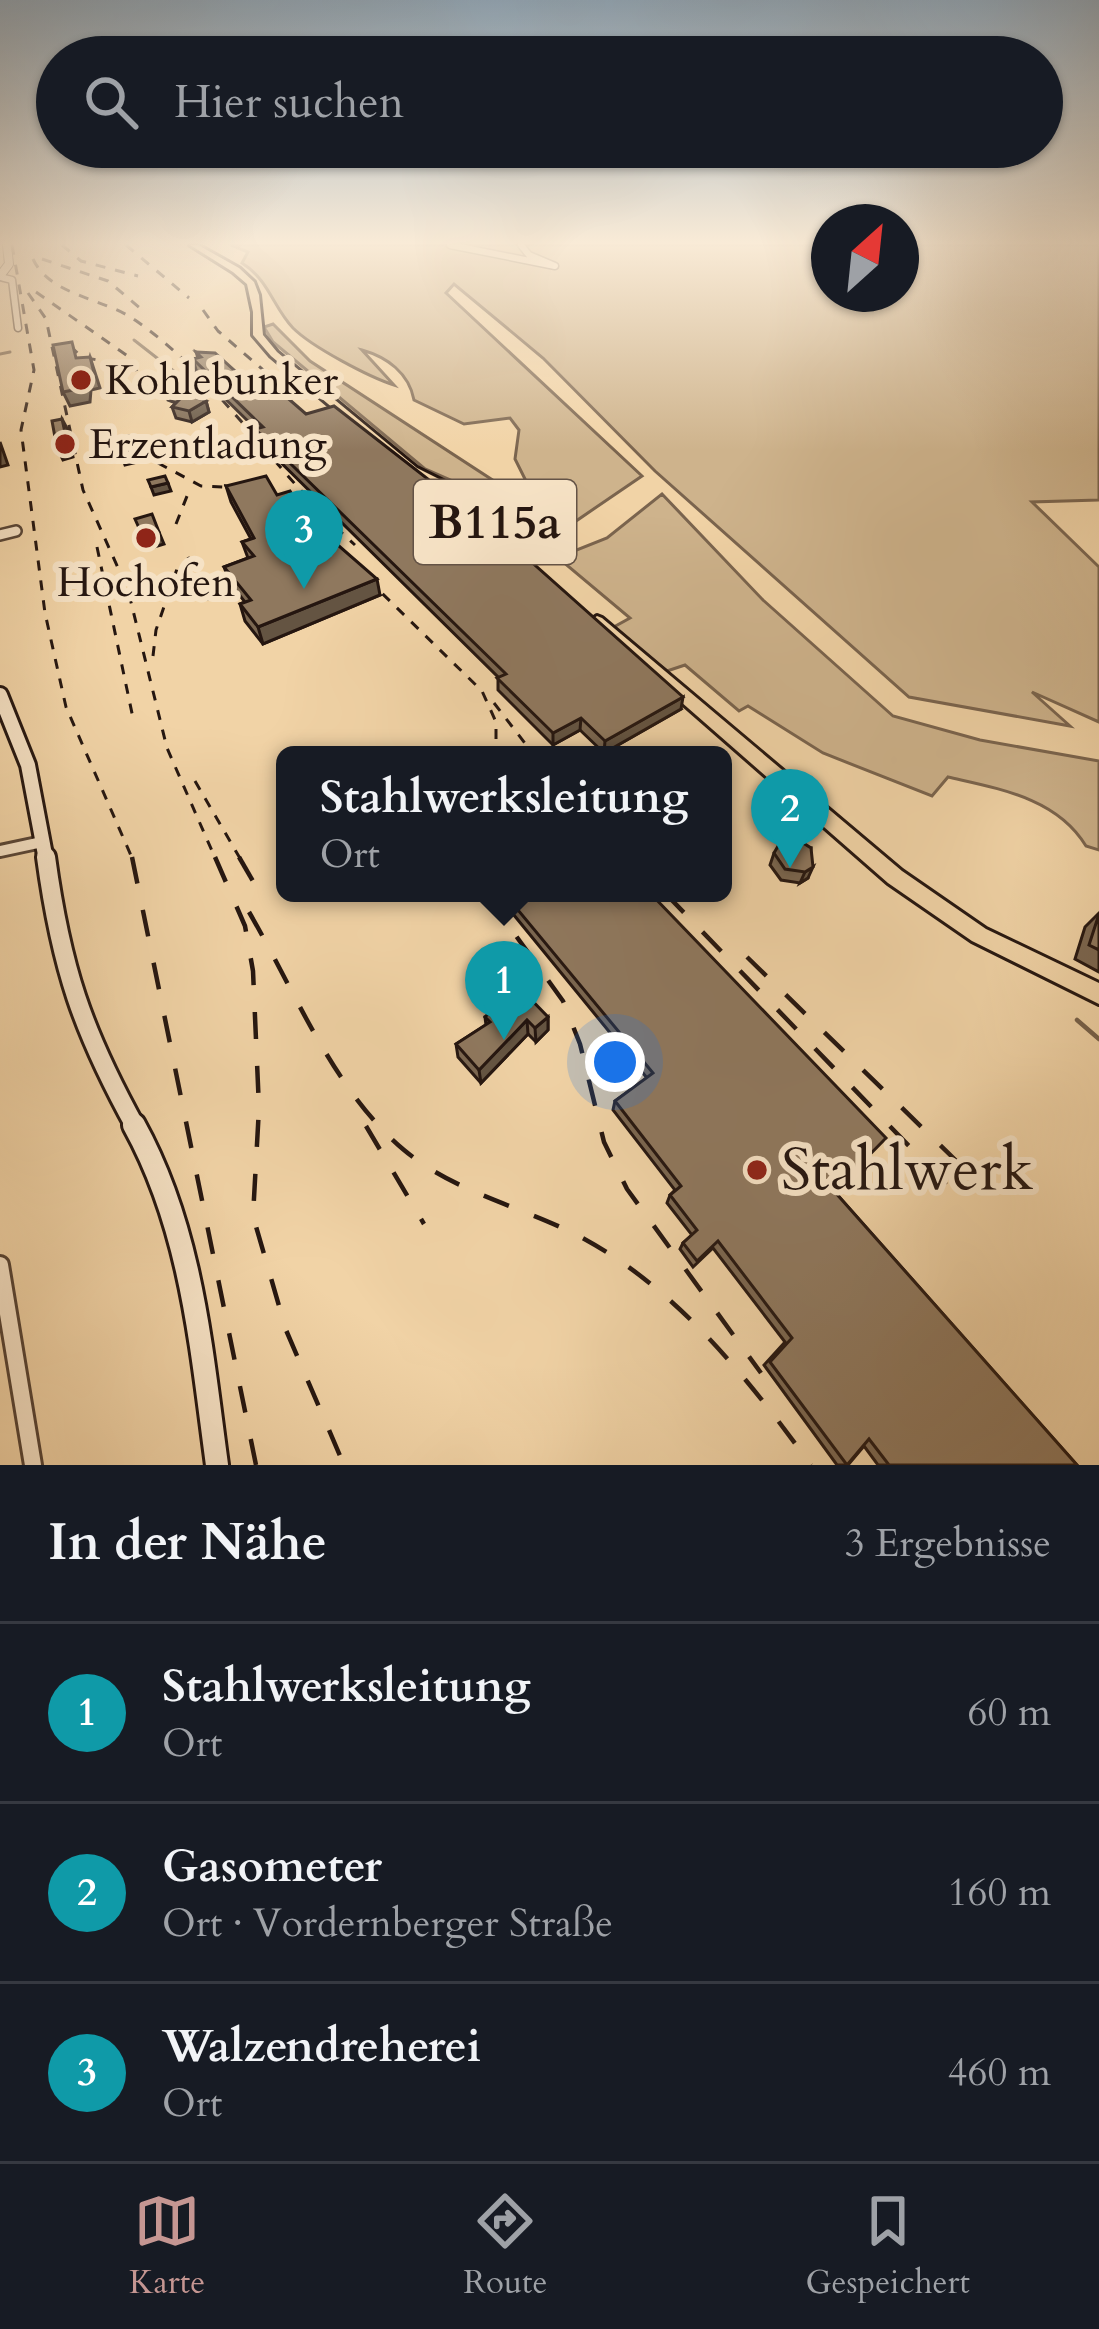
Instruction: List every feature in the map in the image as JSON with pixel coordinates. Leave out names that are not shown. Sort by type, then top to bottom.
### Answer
[{"type":"main road","name":"B115a","points":[[260,313],[258,335],[274,354],[417,473],[479,504],[538,573]]},
{"type":"main road","name":"B115a","points":[[590,616],[895,877],[979,935],[1099,994]]},
{"type":"main road","points":[[0,695],[29,756],[64,970],[85,1034],[162,1180],[177,1229],[217,1465]]},
{"type":"street","points":[[16,313],[18,328]]},
{"type":"street","points":[[0,535],[16,531]]},
{"type":"street","points":[[0,850],[42,842]]},
{"type":"street","points":[[0,1265],[33,1465]]},
{"type":"shaded area","points":[[282,313],[468,313],[642,476],[576,521],[533,533],[487,496],[425,469],[273,342],[264,327],[273,324],[310,361],[508,490],[527,483],[515,459],[519,430],[510,418],[464,424],[414,400],[402,374],[380,357],[362,350],[394,385],[327,352],[293,328]]},
{"type":"shaded area","points":[[489,313],[1099,313],[1099,500],[1032,502],[1099,567],[1099,722],[1032,692],[1070,726],[909,697],[655,471],[543,358]]},
{"type":"shaded area","points":[[662,494],[763,600],[893,716],[980,740],[1099,761],[1099,850],[1086,846],[1060,817],[1026,798],[948,777],[932,796],[823,753],[748,706],[739,711],[685,665],[667,671],[612,628],[630,618],[563,562],[574,551],[607,538]]},
{"type":"building","points":[[72,342],[76,358],[90,357],[94,373],[85,375],[84,388],[63,392],[53,345]]},
{"type":"building","points":[[196,352],[215,353],[243,378],[260,374],[306,414],[334,406],[510,543],[683,697],[605,741],[581,718],[553,733],[497,678],[506,674],[255,429],[263,427],[193,359],[201,357]]},
{"type":"building","points":[[196,384],[189,395],[206,401],[189,411],[172,407],[184,395],[164,389],[168,385]]},
{"type":"building","points":[[62,419],[68,446],[57,448],[52,421]]},
{"type":"building","points":[[129,436],[134,450],[121,453],[116,438]]},
{"type":"building","points":[[165,476],[168,483],[151,487],[148,480]]},
{"type":"building","points":[[266,476],[277,495],[290,491],[299,505],[285,509],[294,524],[308,519],[377,579],[258,627],[240,604],[251,600],[224,567],[254,556],[242,542],[254,538],[226,486]]},
{"type":"building","points":[[152,514],[159,532],[143,537],[135,519]]},
{"type":"building","points":[[781,841],[800,841],[811,848],[813,867],[805,872],[785,869],[774,853]]},
{"type":"building","name":"Stahlwerk","points":[[511,902],[659,902],[886,1138],[834,1191],[1077,1465],[889,1465],[869,1439],[847,1465],[770,1362],[792,1338],[718,1241],[697,1261],[683,1243],[697,1230],[670,1195],[681,1186],[615,1101],[653,1073]]},
{"type":"building","points":[[1099,914],[1099,950],[1089,945]]},
{"type":"building","points":[[516,984],[548,1017],[535,1028],[527,1020],[479,1070],[456,1044],[490,1022],[485,1017],[495,1007],[501,1013],[513,1003],[504,994]]},
{"type":"waterway","points":[[134,340],[189,383]]},
{"type":"waterway","points":[[0,354],[10,352]]},
{"type":"waterway","points":[[1077,1020],[1099,1039]]},
{"type":"railway","points":[[24,313],[34,370],[21,430],[45,613],[66,707],[132,858]]},
{"type":"railway","points":[[42,313],[83,490],[128,590],[167,748],[216,860]]},
{"type":"railway","points":[[67,313],[132,359],[146,394]]},
{"type":"railway","points":[[123,313],[185,361],[317,508]]},
{"type":"railway","points":[[205,313],[218,331],[304,405]]},
{"type":"railway","points":[[70,346],[82,357],[123,365]]},
{"type":"railway","points":[[158,463],[201,486],[260,489]]},
{"type":"railway","points":[[176,524],[189,491]]},
{"type":"railway","points":[[306,500],[355,545]]},
{"type":"railway","points":[[97,547],[133,718]]},
{"type":"railway","points":[[188,557],[209,600]]},
{"type":"railway","points":[[153,656],[156,630],[179,563]]},
{"type":"railway","points":[[354,566],[482,691],[496,722],[496,746]]},
{"type":"railway","points":[[494,703],[527,746]]},
{"type":"railway","points":[[195,781],[241,860]]},
{"type":"railway","points":[[215,857],[245,926],[253,971],[259,1108],[253,1216],[286,1330],[344,1465]]},
{"type":"railway","points":[[239,857],[261,895]]},
{"type":"railway","points":[[132,858],[256,1465]]},
{"type":"railway","points":[[492,902],[563,1001],[580,1044],[604,1142],[627,1189],[761,1373]]},
{"type":"railway","points":[[674,902],[963,1202]]},
{"type":"railway","points":[[249,912],[317,1038],[379,1126],[423,1165],[577,1235],[646,1280],[707,1336],[811,1465]]},
{"type":"railway","points":[[747,957],[979,1183]]},
{"type":"railway","points":[[366,1126],[424,1224]]},
{"type":"place","name":"Kohlebunker","points":[[81,380]]},
{"type":"place","name":"Erzentladung","points":[[65,444]]},
{"type":"place","name":"Hochofen","points":[[146,538]]},
{"type":"place","name":"Walzendreherei","points":[[304,589]]},
{"type":"place","name":"Gasometer","points":[[790,868]]},
{"type":"place","name":"Stahlwerksleitung","points":[[504,1040]]},
{"type":"place","name":"Stahlwerk","points":[[757,1170]]}]
